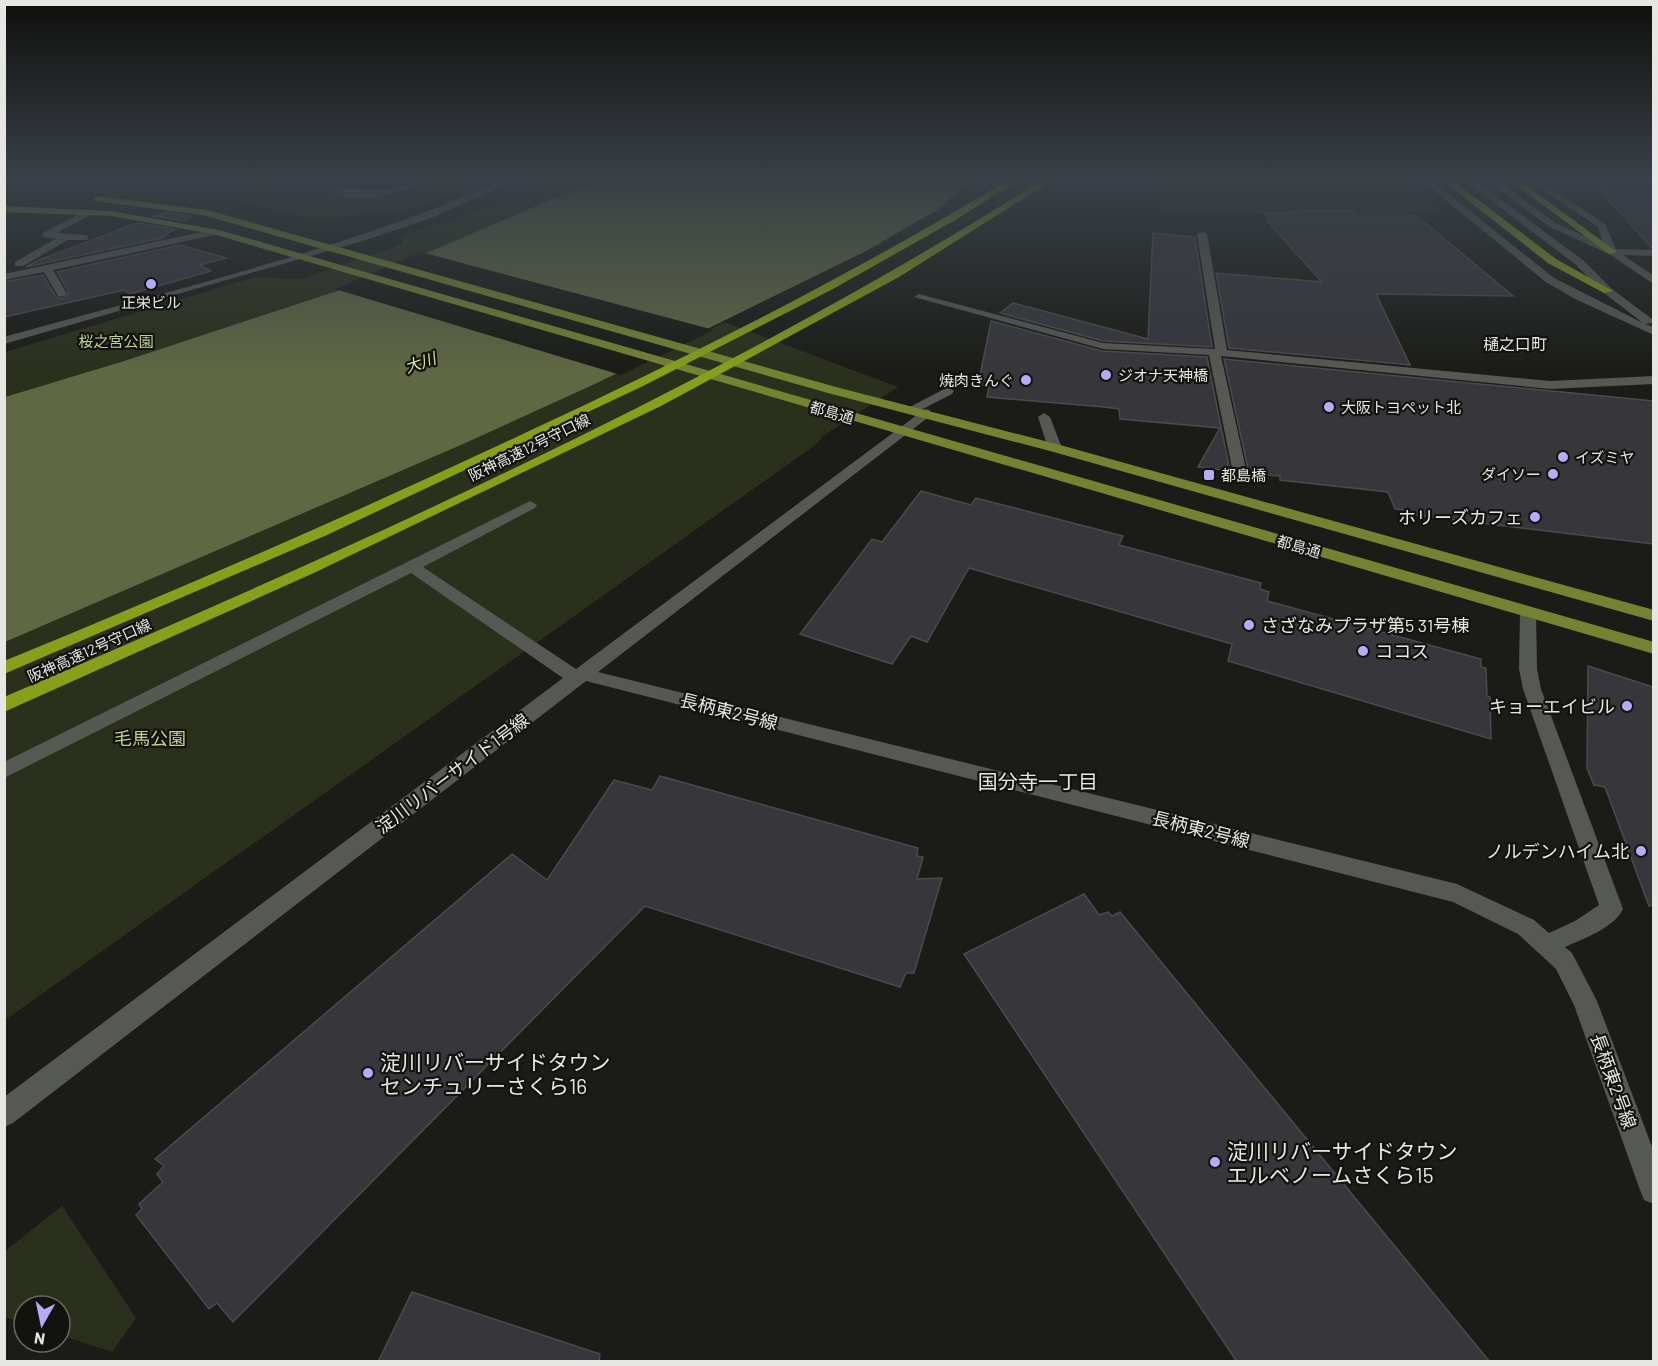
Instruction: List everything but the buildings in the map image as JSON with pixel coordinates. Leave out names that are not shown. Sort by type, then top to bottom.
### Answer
[{"type":"highway","name":"阪神高速12号守口線","points":[[4,668],[288,545],[606,400],[851,275],[905,244]]},
{"type":"highway","name":"阪神高速12号守口線","points":[[4,705],[323,562],[625,419],[880,284],[945,244]]},
{"type":"highway","points":[[1529,244],[1552,261],[1608,291]]},
{"type":"highway","points":[[1601,244],[1612,252]]},
{"type":"main road","name":"都島通","points":[[255,244],[1653,648]]},
{"type":"main road","name":"都島通","points":[[313,244],[875,402],[1055,448],[1653,616]]},
{"type":"street","points":[[19,264],[54,244]]},
{"type":"street","points":[[4,278],[161,244]]},
{"type":"street","points":[[4,341],[341,244]]},
{"type":"street","points":[[1203,244],[1218,353],[1241,478]]},
{"type":"street","points":[[1505,244],[1550,280],[1579,297],[1653,332]]},
{"type":"street","points":[[1554,244],[1579,262],[1608,291],[1653,326]]},
{"type":"street","points":[[1594,244],[1612,252],[1653,281]]},
{"type":"street","points":[[1609,244],[1612,252]]},
{"type":"street","points":[[1612,252],[1653,253]]},
{"type":"street","points":[[47,268],[62,294]]},
{"type":"street","points":[[919,297],[1104,346],[1218,353],[1550,385],[1653,380]]},
{"type":"street","points":[[910,410],[948,391]]},
{"type":"street","name":"淀川リバーサイド1号線","points":[[4,1114],[925,413]]},
{"type":"street","points":[[1044,417],[1055,448]]},
{"type":"street","points":[[4,771],[530,505]]},
{"type":"street","points":[[411,566],[579,676]]},
{"type":"street","points":[[1528,612],[1528,669],[1532,689],[1612,909],[1583,928],[1548,944]]},
{"type":"street","name":"長柄東2号線","points":[[579,676],[1457,894],[1526,927],[1548,944],[1564,961],[1585,1000],[1653,1190]]},
{"type":"green space","name":"桜之宮公園","points":[[401,244],[448,244],[340,290],[124,361],[5,397],[5,352],[256,277],[302,279]]},
{"type":"green space","name":"毛馬公園","points":[[725,322],[898,387],[823,436],[818,443],[5,1020],[5,642],[461,445]]},
{"type":"green space","points":[[62,1206],[136,1318],[112,1352],[72,1339],[72,1294],[12,1294],[12,1319],[5,1317],[5,1251]]},
{"type":"water","name":"大川","points":[[448,244],[879,244],[597,383],[461,445],[5,642],[5,397],[124,361],[340,290]]},
{"type":"pier","points":[[421,252],[714,330],[621,375],[335,289]]},
{"type":"place","name":"正栄ビル","points":[[151,284]]},
{"type":"place","name":"ジオナ天神橋","points":[[1106,375]]},
{"type":"place","name":"焼肉きんぐ","points":[[1026,380]]},
{"type":"place","name":"大阪トヨペット北","points":[[1329,407]]},
{"type":"place","name":"イズミヤ","points":[[1563,457]]},
{"type":"place","name":"ダイソー","points":[[1553,474]]},
{"type":"place","name":"都島橋","points":[[1209,475]]},
{"type":"place","name":"ホリーズカフェ","points":[[1535,517]]},
{"type":"place","name":"さざなみプラザ第5 31号棟","points":[[1249,625]]},
{"type":"place","name":"ココス","points":[[1363,651]]},
{"type":"place","name":"キョーエイビル","points":[[1627,706]]},
{"type":"place","name":"ノルデンハイム北","points":[[1641,851]]},
{"type":"place","name":"淀川リバーサイドタウン センチュリーさくら16","points":[[368,1073]]},
{"type":"place","name":"淀川リバーサイドタウン エルベノームさくら15","points":[[1215,1162]]},
{"type":"district","name":"樋之口町","points":[[1515,343]]},
{"type":"district","name":"国分寺一丁目","points":[[1038,781]]}]
